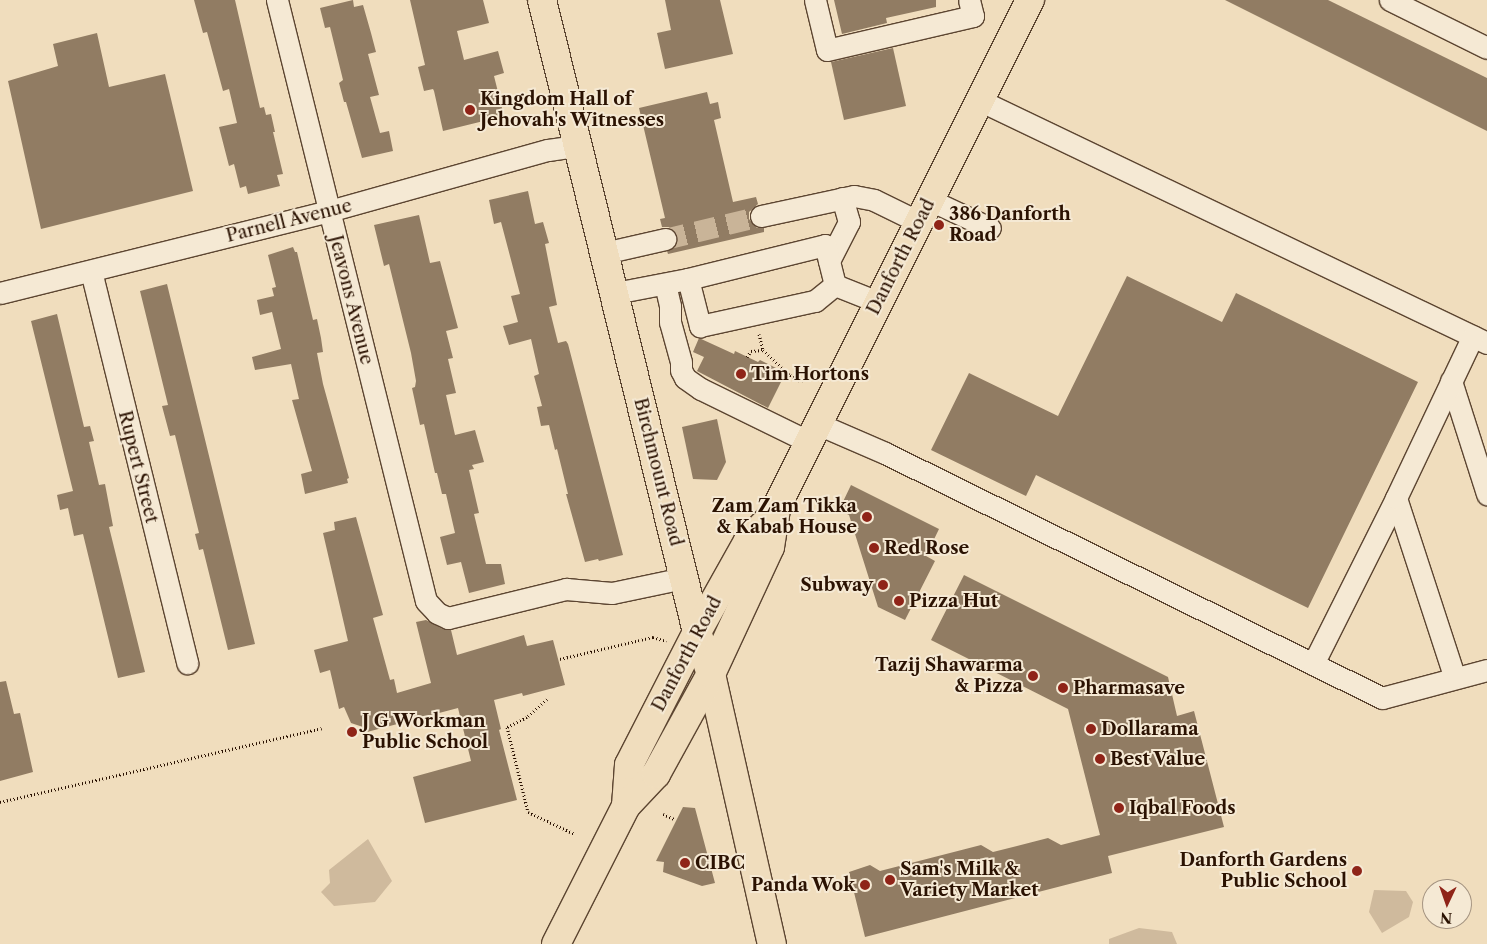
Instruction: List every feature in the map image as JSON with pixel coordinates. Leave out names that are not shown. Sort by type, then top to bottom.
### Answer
[{"type":"main road","name":"Birchmount Road","points":[[542,0],[683,578],[697,632],[711,674],[772,944]]},
{"type":"main road","name":"Danforth Road","points":[[626,806],[630,764],[697,632],[748,541],[774,514],[1030,0]]},
{"type":"main road","name":"Danforth Road","points":[[556,944],[626,806],[656,774],[711,674],[770,547],[774,514]]},
{"type":"street","name":"Jeavons Avenue","points":[[277,0],[426,601],[438,613],[448,618],[566,589],[612,594],[683,578]]},
{"type":"street","points":[[815,0],[827,50],[973,16],[969,0]]},
{"type":"street","points":[[1390,0],[1487,48]]},
{"type":"street","points":[[980,100],[1480,339],[1451,381],[1396,498],[1313,664]]},
{"type":"street","name":"Parnell Avenue","points":[[0,293],[329,211],[548,150],[577,146]]},
{"type":"street","points":[[761,216],[854,196],[990,228]]},
{"type":"street","points":[[829,261],[849,222],[842,198]]},
{"type":"street","points":[[604,253],[664,239]]},
{"type":"street","points":[[615,293],[688,279],[825,244],[835,285]]},
{"type":"street","name":"Rupert Street","points":[[91,271],[186,663]]},
{"type":"street","points":[[688,279],[700,326],[815,301],[835,285]]},
{"type":"street","points":[[664,284],[670,306],[670,322],[681,362],[681,370],[685,378],[701,389],[813,433],[886,452],[1382,698],[1487,670]]},
{"type":"street","points":[[835,285],[878,302]]},
{"type":"street","points":[[1451,381],[1487,494]]},
{"type":"street","points":[[1396,498],[1455,678]]},
{"type":"path","points":[[762,343],[763,350],[790,375],[802,382]]},
{"type":"path","points":[[747,357],[751,351],[763,350]]},
{"type":"path","points":[[560,659],[653,637],[672,643]]},
{"type":"path","points":[[547,699],[527,717],[507,727],[528,812],[575,834]]},
{"type":"path","points":[[0,802],[322,728]]},
{"type":"path","points":[[663,814],[674,819]]},
{"type":"shaded area","points":[[368,839],[392,881],[375,902],[334,906],[321,892],[330,883],[329,870]]},
{"type":"shaded area","points":[[1374,890],[1406,891],[1413,902],[1409,917],[1382,933],[1369,912]]},
{"type":"shaded area","points":[[1139,928],[1172,932],[1177,944],[1109,944],[1109,939]]},
{"type":"building","points":[[194,0],[235,0],[260,108],[264,107],[266,115],[271,114],[275,132],[273,132],[283,174],[277,175],[280,186],[248,194],[246,186],[240,188],[234,164],[229,166],[219,127],[237,123],[229,89],[223,91],[207,32],[203,33]]},
{"type":"building","points":[[353,0],[354,7],[363,5],[371,33],[376,52],[368,54],[379,95],[370,97],[380,133],[389,131],[393,151],[362,158],[339,83],[343,80],[330,27],[325,28],[320,8]]},
{"type":"building","points":[[410,0],[483,0],[489,23],[457,31],[464,60],[498,51],[504,73],[494,76],[504,116],[443,131],[434,91],[433,89],[424,91],[418,67],[425,65]]},
{"type":"building","points":[[665,0],[720,0],[733,54],[665,69],[657,33],[671,30]]},
{"type":"building","points":[[834,0],[936,0],[936,7],[886,18],[887,23],[842,34]]},
{"type":"building","points":[[1225,0],[1328,0],[1487,78],[1487,131]]},
{"type":"building","points":[[97,33],[109,87],[165,74],[193,191],[41,229],[8,81],[58,66],[53,44]]},
{"type":"building","points":[[893,48],[906,106],[844,120],[831,62]]},
{"type":"building","points":[[707,92],[710,104],[718,102],[721,118],[714,120],[733,202],[756,197],[758,204],[749,212],[749,219],[757,228],[764,228],[764,232],[668,254],[667,251],[677,243],[677,237],[669,227],[662,227],[660,219],[665,218],[639,108]]},
{"type":"building","points":[[528,191],[535,224],[543,222],[549,243],[545,244],[557,305],[549,307],[558,343],[566,341],[568,344],[623,555],[599,561],[598,559],[585,562],[566,494],[568,494],[557,449],[555,450],[549,425],[541,426],[537,407],[542,406],[534,376],[539,374],[531,339],[509,345],[503,326],[518,322],[511,296],[520,294],[501,222],[494,224],[489,200]]},
{"type":"building","points":[[419,215],[430,263],[440,261],[458,328],[446,331],[453,358],[448,359],[456,393],[446,395],[455,435],[475,430],[484,462],[472,465],[474,469],[469,470],[479,513],[474,514],[486,564],[501,564],[505,584],[469,593],[461,562],[447,565],[440,537],[455,533],[446,494],[442,494],[437,473],[435,473],[424,424],[420,425],[412,388],[415,387],[416,381],[411,353],[389,264],[384,266],[374,225]]},
{"type":"building","points":[[293,247],[295,252],[297,252],[313,320],[317,319],[323,352],[317,353],[323,384],[349,478],[347,479],[348,483],[305,494],[301,474],[312,471],[292,400],[299,399],[291,364],[255,370],[252,357],[281,349],[272,312],[260,315],[257,300],[274,296],[272,288],[276,287],[268,255]]},
{"type":"building","points":[[1127,276],[1222,322],[1236,293],[1418,382],[1308,608],[1036,475],[1026,496],[931,450],[969,373],[1058,416]]},
{"type":"building","points":[[167,284],[255,644],[228,650],[203,549],[199,550],[195,534],[199,533],[175,435],[170,436],[162,406],[168,405],[140,291]]},
{"type":"building","points":[[57,314],[84,427],[90,426],[94,441],[89,442],[99,485],[105,484],[113,526],[109,527],[145,672],[118,678],[83,534],[74,536],[68,508],[60,510],[57,495],[73,491],[31,321]]},
{"type":"building","name":"Tim Hortons","points":[[699,338],[734,354],[735,351],[758,362],[760,360],[782,371],[779,376],[783,378],[768,408],[697,371],[704,357],[693,352]]},
{"type":"building","points":[[717,419],[726,462],[717,480],[693,479],[682,427]]},
{"type":"building","points":[[851,485],[939,529],[926,556],[935,561],[905,620],[878,607],[849,515],[839,510]]},
{"type":"building","points":[[356,517],[383,615],[373,618],[390,680],[394,679],[397,693],[431,683],[416,622],[426,620],[443,629],[451,630],[457,655],[524,635],[527,646],[553,640],[565,685],[523,696],[522,693],[494,700],[501,729],[499,730],[517,800],[425,823],[413,777],[471,761],[458,708],[367,732],[366,728],[351,723],[344,707],[339,709],[330,670],[320,673],[314,650],[348,641],[323,533],[335,530],[334,522]]},
{"type":"building","points":[[964,575],[1168,677],[1177,716],[1194,711],[1224,827],[1108,856],[1112,873],[865,937],[849,872],[870,865],[880,871],[981,845],[993,852],[1048,838],[1061,845],[1100,835],[1068,709],[931,640]]},
{"type":"building","points":[[6,681],[14,714],[20,713],[33,772],[0,781],[0,682]]},
{"type":"building","points":[[683,807],[695,808],[715,883],[702,886],[663,872],[664,862],[656,861]]},
{"type":"tunnel","points":[[665,239],[761,216]]},
{"type":"place","name":"Kingdom Hall of Jehovah's Witnesses","points":[[470,110]]},
{"type":"place","name":"386 Danforth Road","points":[[939,225]]},
{"type":"place","name":"Tim Hortons","points":[[741,374]]},
{"type":"place","name":"Zam Zam Tikka & Kabab House","points":[[867,517]]},
{"type":"place","name":"Red Rose","points":[[874,548]]},
{"type":"place","name":"Subway","points":[[883,585]]},
{"type":"place","name":"Pizza Hut","points":[[899,601]]},
{"type":"place","name":"Tazij Shawarma & Pizza","points":[[1033,676]]},
{"type":"place","name":"Pharmasave","points":[[1063,688]]},
{"type":"place","name":"Dollarama","points":[[1091,729]]},
{"type":"place","name":"J G Workman Public School","points":[[352,732]]},
{"type":"place","name":"Best Value","points":[[1100,759]]},
{"type":"place","name":"Iqbal Foods","points":[[1119,808]]},
{"type":"place","name":"CIBC","points":[[685,863]]},
{"type":"place","name":"Danforth Gardens Public School","points":[[1357,871]]},
{"type":"place","name":"Sam's Milk & Variety Market","points":[[890,880]]},
{"type":"place","name":"Panda Wok","points":[[865,885]]}]
